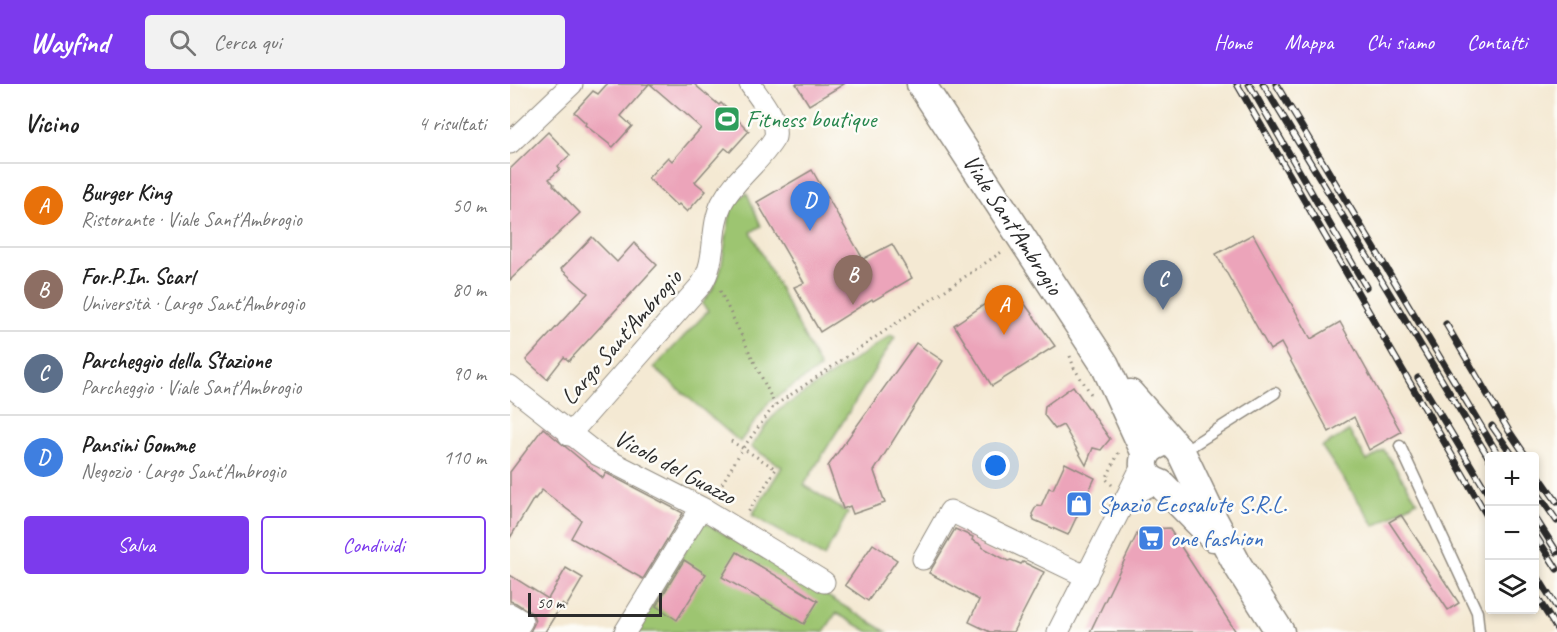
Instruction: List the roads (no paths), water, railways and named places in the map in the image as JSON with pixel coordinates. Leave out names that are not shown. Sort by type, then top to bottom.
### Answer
[{"type":"main road","name":"Viale Sant'Ambrogio","points":[[921,84],[1105,365],[1180,453],[1238,566],[1280,632]]},
{"type":"main road","name":"Viale Sant'Ambrogio","points":[[1105,365],[1152,471],[1238,566]]},
{"type":"main road","points":[[1162,443],[1180,453],[1183,474],[1173,483],[1152,471],[1156,445],[1162,443]]},
{"type":"street","points":[[510,143],[572,84]]},
{"type":"street","name":"Largo Sant'Ambrogio","points":[[569,435],[705,280],[712,260],[717,218],[722,203],[732,188],[771,145],[777,129],[750,84]]},
{"type":"street","name":"Vicolo del Guazzo","points":[[510,386],[597,455],[712,503],[824,582]]},
{"type":"street","points":[[1058,632],[1126,498],[1152,471]]},
{"type":"street","points":[[625,632],[712,503]]},
{"type":"street","points":[[923,559],[950,511],[1087,577]]},
{"type":"street","points":[[510,614],[522,621],[515,632]]},
{"type":"lane","points":[[1180,453],[1275,393]]},
{"type":"lane","points":[[1400,446],[1477,612],[1479,632]]},
{"type":"railway","points":[[1237,84],[1485,512]]},
{"type":"railway","points":[[1249,84],[1366,287]]},
{"type":"railway","points":[[1263,84],[1485,452]]},
{"type":"railway","points":[[1276,84],[1497,452]]},
{"type":"railway","points":[[1446,324],[1523,452]]},
{"type":"railway","points":[[1418,378],[1485,489]]},
{"type":"railway","points":[[1492,426],[1510,452]]},
{"type":"railway","points":[[1539,476],[1557,502]]},
{"type":"railway","points":[[1539,495],[1557,521]]},
{"type":"railway","points":[[1539,524],[1557,552]]},
{"type":"railway","points":[[1539,541],[1557,569]]},
{"type":"railway","points":[[1539,579],[1557,608]]},
{"type":"railway","points":[[1539,601],[1557,629]]},
{"type":"place","name":"Fitness boutique","points":[[727,119]]},
{"type":"place","name":"Pansini Gomme","points":[[810,231]]},
{"type":"place","name":"For.P.In. Scarl","points":[[853,305]]},
{"type":"place","name":"Parcheggio della Stazione","points":[[1163,310]]},
{"type":"place","name":"Burger King","points":[[1004,335]]},
{"type":"place","name":"Spazio Ecosalute S.R.L.","points":[[1079,504]]},
{"type":"place","name":"one fashion","points":[[1151,538]]}]
